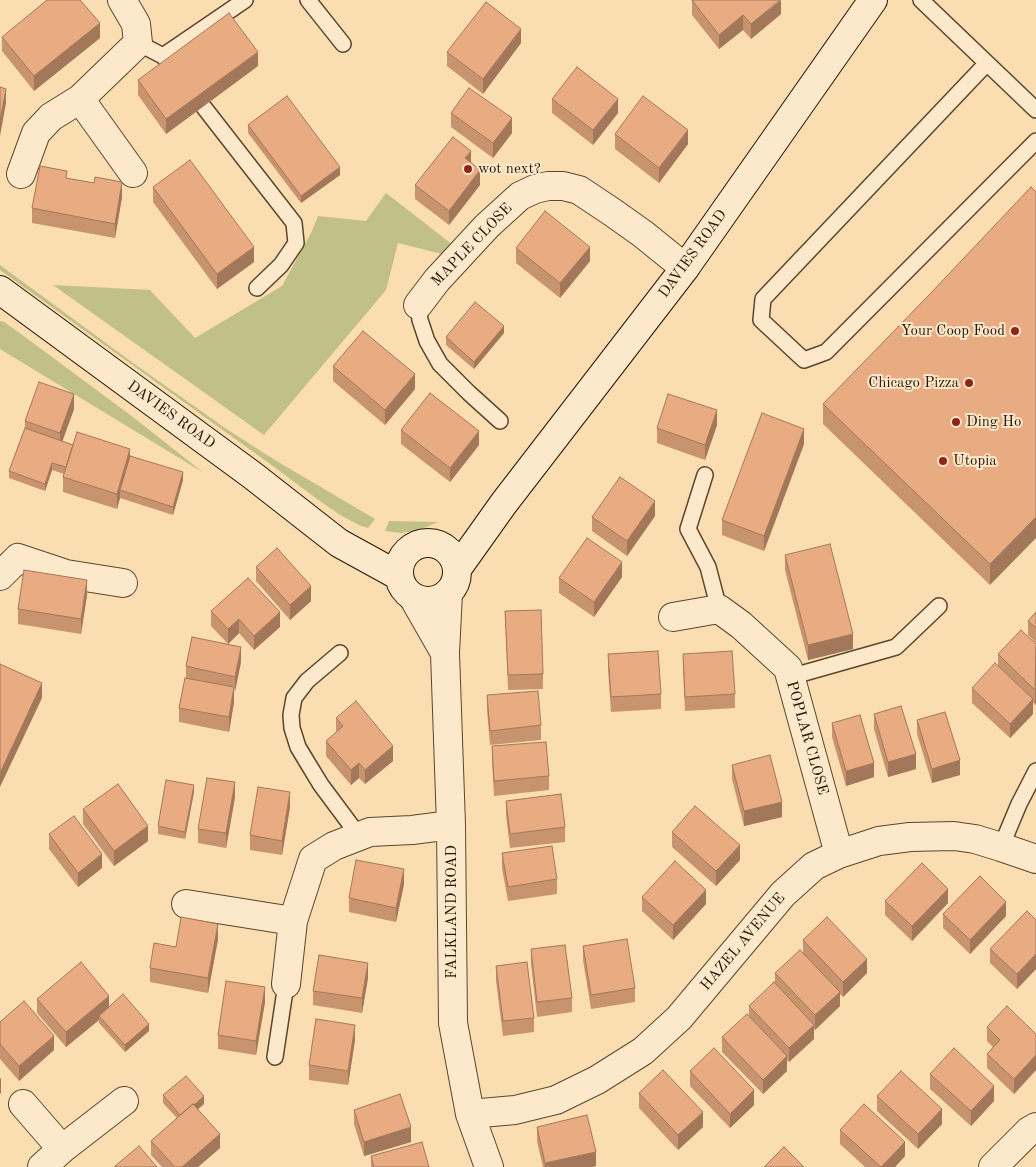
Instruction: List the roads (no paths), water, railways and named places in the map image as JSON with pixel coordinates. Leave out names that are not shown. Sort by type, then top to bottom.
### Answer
[{"type":"street","points":[[21,174],[36,133],[51,117],[80,99],[138,43],[136,24],[122,0]]},
{"type":"street","name":"DAVIES ROAD","points":[[0,290],[252,475],[339,543],[406,586],[421,600],[435,600],[443,597],[504,503],[685,268],[873,0]]},
{"type":"street","points":[[80,99],[133,173]]},
{"type":"street","name":"MAPLE CLOSE","points":[[418,305],[437,280],[487,226],[520,196],[535,189],[548,186],[563,186],[578,190],[643,234],[685,268]]},
{"type":"street","name":"DAVIES ROAD","points":[[442,546],[504,503]]},
{"type":"street","points":[[339,543],[410,548],[420,544],[434,543],[449,551],[454,559],[453,581]]},
{"type":"street","points":[[406,586],[399,565],[410,548]]},
{"type":"street","points":[[0,576],[18,558],[66,574],[123,584]]},
{"type":"street","name":"FALKLAND ROAD","points":[[453,581],[445,653],[451,825],[453,1023],[470,1114],[489,1167]]},
{"type":"street","name":"FALKLAND ROAD","points":[[406,586],[445,653]]},
{"type":"street","points":[[673,617],[719,609]]},
{"type":"street","name":"POPLAR CLOSE","points":[[719,609],[741,624],[788,668],[840,854]]},
{"type":"street","points":[[286,984],[293,921],[313,859],[334,846],[370,832],[412,830],[451,825]]},
{"type":"street","name":"HAZEL AVENUE","points":[[470,1114],[515,1110],[556,1100],[596,1080],[643,1051],[679,1018],[783,894],[814,866],[840,854],[879,841],[910,837],[954,836],[975,839],[1036,859]]},
{"type":"street","points":[[186,904],[293,921]]},
{"type":"street","points":[[42,1167],[124,1101]]},
{"type":"street","points":[[23,1104],[62,1149]]},
{"type":"street","points":[[993,1167],[1029,1131],[1036,1127]]},
{"type":"lane","points":[[163,56],[245,0]]},
{"type":"lane","points":[[308,0],[342,44]]},
{"type":"lane","points":[[921,0],[1036,110]]},
{"type":"lane","points":[[138,43],[163,56],[294,223],[296,243],[281,265],[257,288]]},
{"type":"lane","points":[[987,63],[763,299],[760,320],[804,360],[826,352],[1036,141]]},
{"type":"lane","points":[[418,305],[420,320],[427,341],[440,364],[500,421]]},
{"type":"lane","points":[[705,474],[688,529],[708,567],[719,609]]},
{"type":"lane","points":[[790,677],[896,647],[938,606]]},
{"type":"lane","points":[[340,653],[307,681],[294,698],[291,716],[292,728],[298,747],[307,762],[359,836]]},
{"type":"lane","points":[[1001,847],[1019,804],[1036,771]]},
{"type":"lane","points":[[275,1057],[286,984]]},
{"type":"place","name":"wot next?","points":[[468,169]]},
{"type":"place","name":"Your Coop Food","points":[[1015,331]]},
{"type":"place","name":"Chicago Pizza","points":[[969,383]]},
{"type":"place","name":"Ding Ho","points":[[956,422]]},
{"type":"place","name":"Utopia","points":[[943,461]]}]
